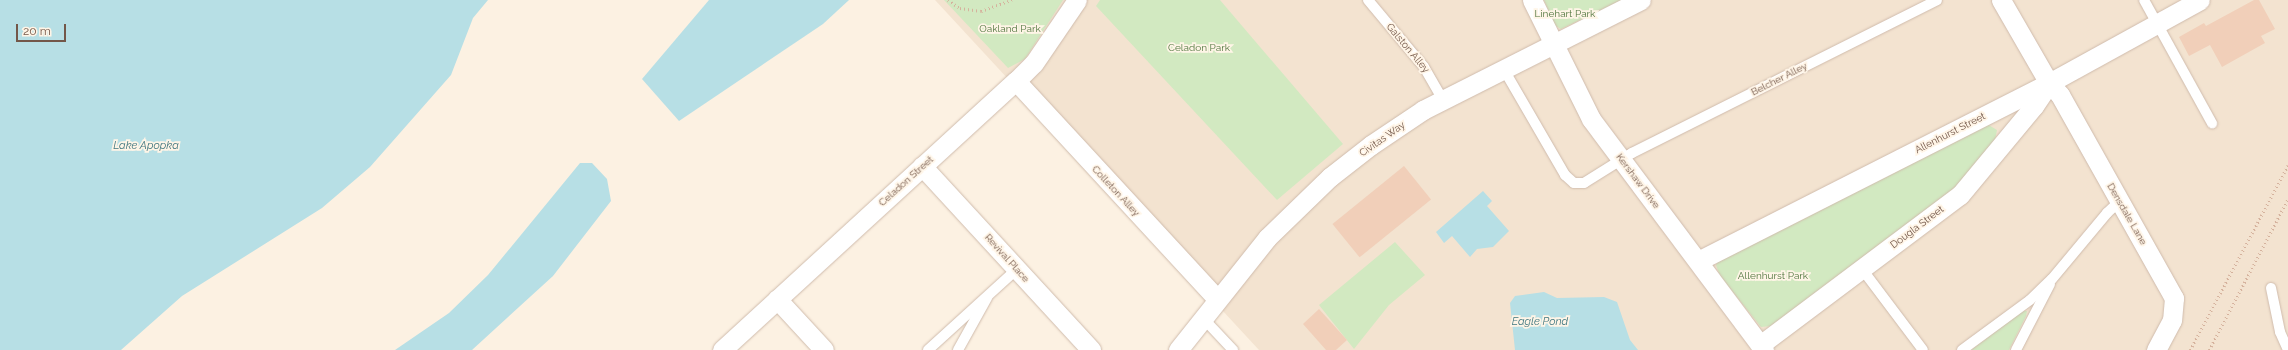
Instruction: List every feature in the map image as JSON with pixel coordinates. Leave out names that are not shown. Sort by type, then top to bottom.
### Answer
[{"type":"street","name":"Celadon Street","points":[[722,350],[1016,81],[1034,63],[1077,0]]},
{"type":"street","name":"Kershaw Drive","points":[[1532,0],[1591,119],[1762,347]]},
{"type":"street","name":"Civitas Way","points":[[1178,350],[1267,238],[1330,177],[1370,145],[1444,100],[1503,68],[1641,0]]},
{"type":"street","name":"Densdale Lane","points":[[2001,0],[2049,83],[2060,95],[2174,298],[2172,320],[2156,350]]},
{"type":"street","name":"Allenhurst Street","points":[[1698,261],[2049,83],[2200,0]]},
{"type":"street","name":"Colleton Alley","points":[[1016,81],[1217,300]]},
{"type":"street","name":"Dougla Street","points":[[1762,347],[1960,195],[2034,106],[2049,83]]},
{"type":"street","name":"Revival Place","points":[[922,166],[1091,350]]},
{"type":"street","points":[[777,300],[824,350]]},
{"type":"lane","name":"Galston Alley","points":[[1368,0],[1424,67],[1444,100]]},
{"type":"lane","name":"Belcher Alley","points":[[1503,68],[1565,175],[1574,183],[1584,183],[1622,160],[1936,0]]},
{"type":"lane","points":[[2144,0],[2212,123]]},
{"type":"lane","points":[[1962,350],[2030,300],[2052,280],[2107,213],[2120,201]]},
{"type":"lane","points":[[928,350],[1017,269]]},
{"type":"lane","points":[[1862,269],[1923,350]]},
{"type":"lane","points":[[2016,350],[2052,280]]},
{"type":"lane","points":[[2271,288],[2280,332],[2288,350]]},
{"type":"lane","points":[[958,350],[986,304],[988,295]]},
{"type":"lane","points":[[1203,318],[1233,350]]},
{"type":"path","points":[[948,0],[960,8],[981,11],[1012,0]]},
{"type":"path","points":[[2190,350],[2288,165]]},
{"type":"path","points":[[2209,350],[2288,199]]},
{"type":"shaded area","name":"Oakland Park","points":[[935,0],[2288,0],[2288,350],[1259,350]]},
{"type":"green space","name":"Oakland Park","points":[[944,0],[1063,0],[1025,59],[1008,68]]},
{"type":"green space","name":"Celadon Park","points":[[1100,0],[1220,0],[1343,144],[1277,200],[1096,6]]},
{"type":"green space","name":"Linehart Park","points":[[1544,0],[1622,0],[1561,29],[1554,25]]},
{"type":"green space","name":"Allenhurst Park","points":[[1987,124],[1997,130],[1995,140],[1956,188],[1771,326],[1761,327],[1720,276],[1716,265],[1719,259]]},
{"type":"green space","points":[[1395,242],[1425,275],[1389,305],[1354,349],[1319,305]]},
{"type":"green space","points":[[2022,311],[2027,311],[2026,316],[2009,350],[1971,350]]},
{"type":"water","name":"Lake Apopka","points":[[0,0],[488,0],[473,18],[451,75],[370,167],[322,208],[182,296],[121,350],[0,350]]},
{"type":"water","points":[[709,0],[849,0],[823,24],[679,121],[642,79]]},
{"type":"water","points":[[580,163],[592,163],[607,179],[611,201],[553,276],[472,350],[395,350],[449,313],[488,275]]},
{"type":"water","points":[[1483,191],[1492,201],[1487,206],[1509,231],[1493,247],[1477,249],[1470,257],[1452,236],[1444,243],[1436,232]]},
{"type":"water","name":"Eagle Pond","points":[[1544,292],[1557,298],[1604,297],[1617,302],[1630,340],[1638,350],[1515,350],[1510,303],[1515,296]]},
{"type":"building","points":[[2254,0],[2259,0],[2275,29],[2261,36],[2265,43],[2222,67],[2210,45],[2189,56],[2179,37],[2204,23],[2206,26]]},
{"type":"building","points":[[1404,166],[1431,199],[1360,257],[1333,224]]},
{"type":"building","points":[[1319,309],[1347,340],[1336,350],[1326,350],[1303,324]]}]
